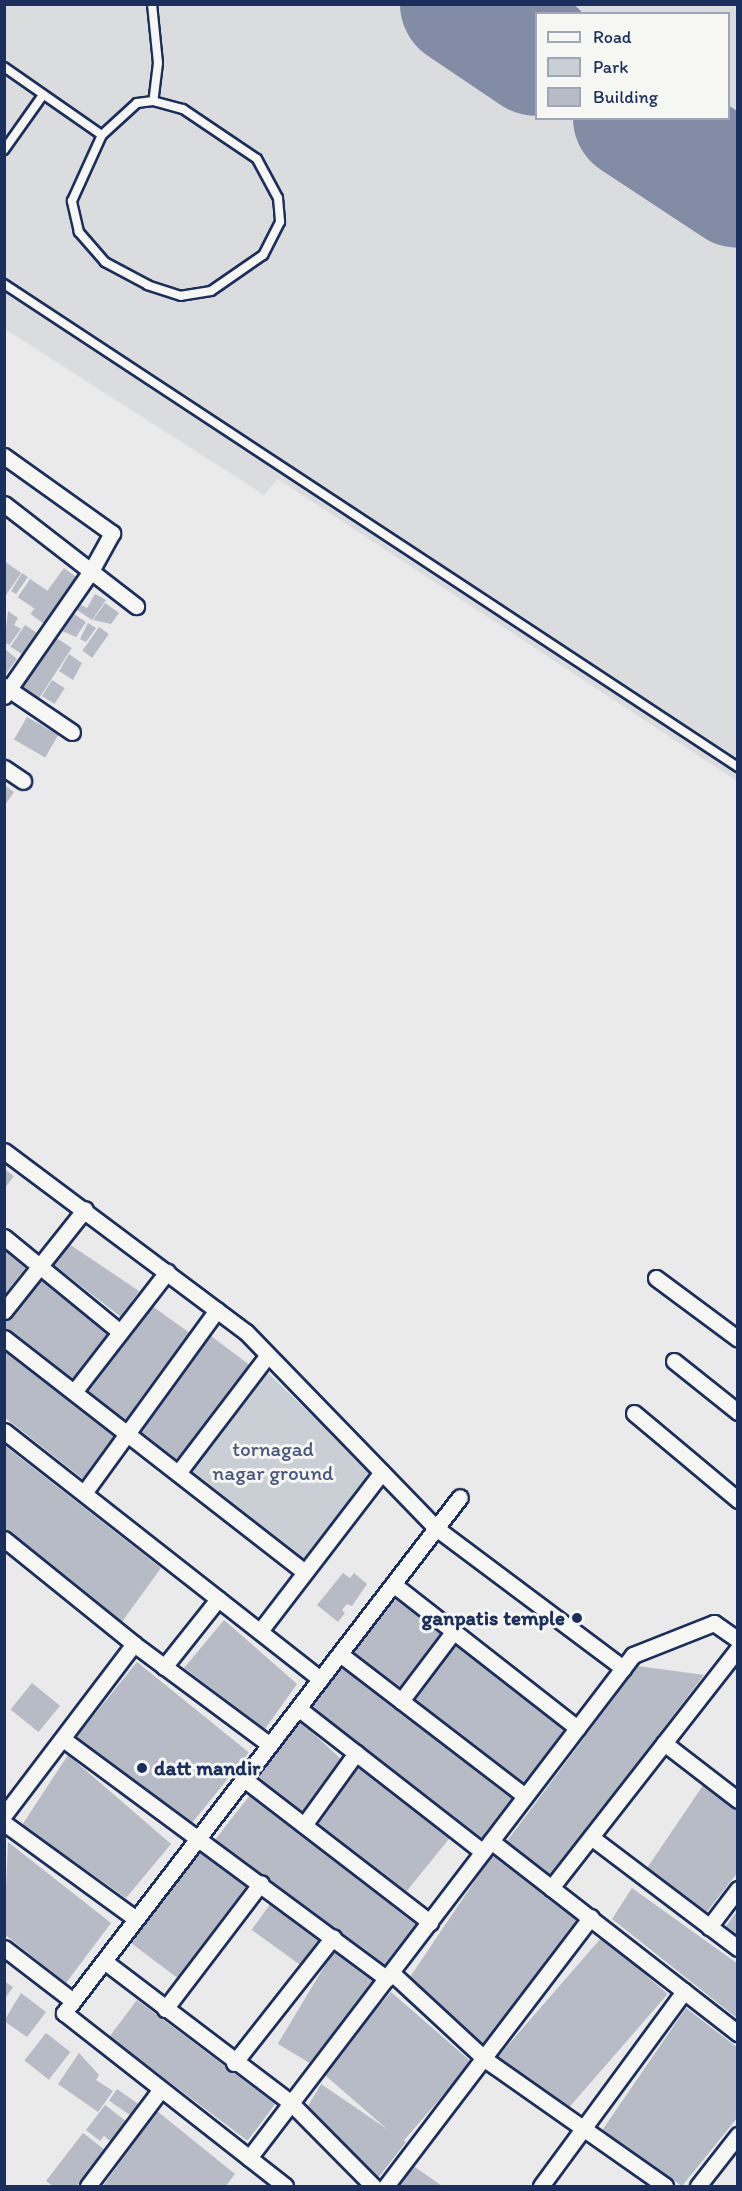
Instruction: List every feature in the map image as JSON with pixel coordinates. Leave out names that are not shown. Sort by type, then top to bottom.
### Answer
[{"type":"street","points":[[4,456],[110,527],[111,538],[91,571],[6,690],[72,732]]},
{"type":"street","points":[[4,504],[136,606]]},
{"type":"street","points":[[4,768],[23,781]]},
{"type":"street","points":[[4,1151],[218,1310],[268,1355],[436,1528],[622,1668]]},
{"type":"street","points":[[4,1311],[85,1209]]},
{"type":"street","points":[[4,1238],[120,1332]]},
{"type":"street","points":[[74,1392],[167,1272]]},
{"type":"street","points":[[656,1278],[738,1339]]},
{"type":"street","points":[[84,1493],[218,1310]]},
{"type":"street","points":[[4,1338],[305,1572]]},
{"type":"street","points":[[178,1473],[268,1355]]},
{"type":"street","points":[[674,1361],[738,1412]]},
{"type":"street","points":[[634,1413],[738,1500]]},
{"type":"street","points":[[4,1431],[320,1679]]},
{"type":"street","points":[[260,1631],[382,1472]]},
{"type":"street","points":[[285,2187],[64,2013],[460,1497]]},
{"type":"street","points":[[4,1539],[134,1644],[270,1745]]},
{"type":"street","points":[[393,1584],[577,1728]]},
{"type":"street","points":[[164,1667],[218,1599]]},
{"type":"street","points":[[249,2158],[633,1655],[714,1623],[738,1640]]},
{"type":"street","points":[[401,1701],[454,1631]]},
{"type":"street","points":[[4,1815],[134,1644]]},
{"type":"street","points":[[551,1888],[738,1649]]},
{"type":"street","points":[[340,1654],[525,1796]]},
{"type":"street","points":[[298,1708],[356,1753],[487,1847],[591,1917],[738,2033]]},
{"type":"street","points":[[63,1739],[197,1840],[390,1976],[486,2060],[582,2132],[665,2187]]},
{"type":"street","points":[[664,1743],[738,1800]]},
{"type":"street","points":[[303,1825],[356,1753]]},
{"type":"street","points":[[244,1779],[430,1922]]},
{"type":"street","points":[[4,1822],[136,1919]]},
{"type":"street","points":[[591,1837],[738,1948]]},
{"type":"street","points":[[165,2009],[261,1883]]},
{"type":"street","points":[[709,1927],[738,1889]]},
{"type":"street","points":[[386,2187],[486,2060],[591,1917]]},
{"type":"street","points":[[234,2063],[333,1938]]},
{"type":"street","points":[[4,1948],[73,2001]]},
{"type":"street","points":[[104,1961],[234,2063],[291,2103],[373,2187]]},
{"type":"street","points":[[541,2187],[684,1991]]},
{"type":"street","points":[[88,2187],[161,2089]]},
{"type":"street","points":[[698,2187],[738,2135]]},
{"type":"lane","points":[[152,4],[158,63],[153,101]]},
{"type":"lane","points":[[4,67],[102,135]]},
{"type":"lane","points":[[4,150],[43,95]]},
{"type":"lane","points":[[153,101],[183,109],[257,159],[278,198],[280,222],[263,255],[238,277],[211,291],[181,296],[105,262],[79,232],[72,201],[102,135],[137,103],[153,101]]},
{"type":"lane","points":[[4,284],[294,477],[738,767]]},
{"type":"shaded area","points":[[4,5],[737,5],[737,781],[278,479],[264,495],[5,329]]},
{"type":"green space","name":"tornagad nagar ground","points":[[266,1371],[371,1472],[305,1562],[187,1473]]},
{"type":"building","points":[[4,561],[21,573],[4,598]]},
{"type":"building","points":[[64,568],[78,578],[44,624],[30,614]]},
{"type":"building","points":[[22,573],[28,577],[16,594],[11,591]]},
{"type":"building","points":[[30,579],[48,591],[36,610],[18,597]]},
{"type":"building","points":[[95,594],[106,600],[92,620],[77,610],[81,605],[87,608]]},
{"type":"building","points":[[105,603],[119,613],[111,624],[93,620]]},
{"type":"building","points":[[8,611],[18,618],[14,625],[21,629],[9,645],[4,642]]},
{"type":"building","points":[[74,614],[86,622],[76,637],[62,631]]},
{"type":"building","points":[[88,623],[96,628],[86,642],[80,639]]},
{"type":"building","points":[[25,625],[40,635],[25,657],[10,647]]},
{"type":"building","points":[[99,627],[109,634],[92,658],[82,651]]},
{"type":"building","points":[[55,637],[72,648],[39,699],[22,688]]},
{"type":"building","points":[[6,650],[17,659],[4,676],[4,652]]},
{"type":"building","points":[[69,654],[82,663],[73,680],[59,671]]},
{"type":"building","points":[[52,680],[65,688],[55,704],[42,696]]},
{"type":"building","points":[[27,717],[58,735],[45,758],[14,740]]},
{"type":"building","points":[[4,785],[14,792],[4,806]]},
{"type":"building","points":[[4,1169],[14,1176],[4,1189]]},
{"type":"building","points":[[69,1244],[139,1291],[121,1317],[54,1265]]},
{"type":"building","points":[[4,1248],[27,1266],[4,1295]]},
{"type":"building","points":[[40,1278],[109,1334],[71,1381],[4,1327],[4,1322]]},
{"type":"building","points":[[151,1305],[197,1339],[134,1426],[88,1392]]},
{"type":"building","points":[[211,1336],[251,1366],[178,1463],[138,1433]]},
{"type":"building","points":[[4,1349],[116,1434],[83,1479],[4,1417]]},
{"type":"building","points":[[4,1445],[161,1568],[121,1623],[4,1528]]},
{"type":"building","points":[[343,1573],[350,1578],[354,1573],[367,1584],[352,1606],[347,1604],[342,1610],[345,1613],[338,1622],[317,1605]]},
{"type":"building","points":[[394,1594],[444,1633],[398,1690],[348,1660]]},
{"type":"building","points":[[224,1620],[297,1684],[265,1729],[184,1668]]},
{"type":"building","points":[[455,1644],[566,1728],[519,1790],[408,1706]]},
{"type":"building","points":[[137,1662],[249,1753],[187,1829],[75,1738]]},
{"type":"building","points":[[638,1666],[704,1675],[551,1876],[507,1841]]},
{"type":"building","points":[[343,1667],[512,1799],[481,1840],[312,1707]]},
{"type":"building","points":[[32,1683],[60,1706],[39,1732],[11,1709]]},
{"type":"building","points":[[301,1722],[342,1760],[303,1812],[253,1779]]},
{"type":"building","points":[[68,1755],[171,1844],[126,1898],[22,1825]]},
{"type":"building","points":[[356,1763],[449,1839],[403,1896],[309,1821]]},
{"type":"building","points":[[704,1784],[738,1809],[738,1872],[706,1913],[647,1868]]},
{"type":"building","points":[[250,1795],[416,1925],[380,1971],[214,1841]]},
{"type":"building","points":[[8,1842],[111,1923],[66,1983],[4,1934]]},
{"type":"building","points":[[200,1851],[246,1886],[177,1978],[131,1943]]},
{"type":"building","points":[[493,1854],[577,1920],[485,2047],[410,1977]]},
{"type":"building","points":[[632,1888],[738,1964],[738,2019],[612,1919]]},
{"type":"building","points":[[271,1903],[320,1939],[301,1966],[252,1930]]},
{"type":"building","points":[[738,1910],[738,1936],[725,1927]]},
{"type":"building","points":[[602,1937],[668,1994],[563,2114],[498,2057]]},
{"type":"building","points":[[336,1947],[380,1973],[322,2070],[278,2044]]},
{"type":"building","points":[[4,1981],[13,1987],[4,2000]]},
{"type":"building","points":[[391,1992],[472,2062],[402,2142],[321,2072]]},
{"type":"building","points":[[21,1993],[46,2012],[27,2037],[4,2021]]},
{"type":"building","points":[[137,2000],[275,2104],[247,2141],[109,2037]]},
{"type":"building","points":[[686,2008],[738,2048],[738,2117],[682,2186],[601,2132]]},
{"type":"building","points":[[46,2033],[70,2052],[49,2080],[24,2061]]},
{"type":"building","points":[[79,2053],[99,2075],[96,2080],[113,2091],[98,2112],[58,2084]]},
{"type":"building","points":[[321,2084],[406,2142],[378,2178],[308,2106]]},
{"type":"building","points":[[117,2089],[141,2106],[133,2117],[109,2100]]},
{"type":"building","points":[[105,2105],[131,2125],[115,2145],[104,2136],[100,2141],[86,2130]]},
{"type":"building","points":[[157,2111],[235,2174],[226,2186],[103,2186]]},
{"type":"building","points":[[83,2133],[105,2150],[77,2186],[53,2186],[46,2181]]},
{"type":"building","points":[[412,2165],[442,2186],[397,2186]]},
{"type":"runway","points":[[462,4],[535,53]]},
{"type":"runway","points":[[638,120],[738,186]]},
{"type":"place","name":"ganpatis temple","points":[[577,1618]]},
{"type":"place","name":"datt mandir","points":[[142,1768]]}]
